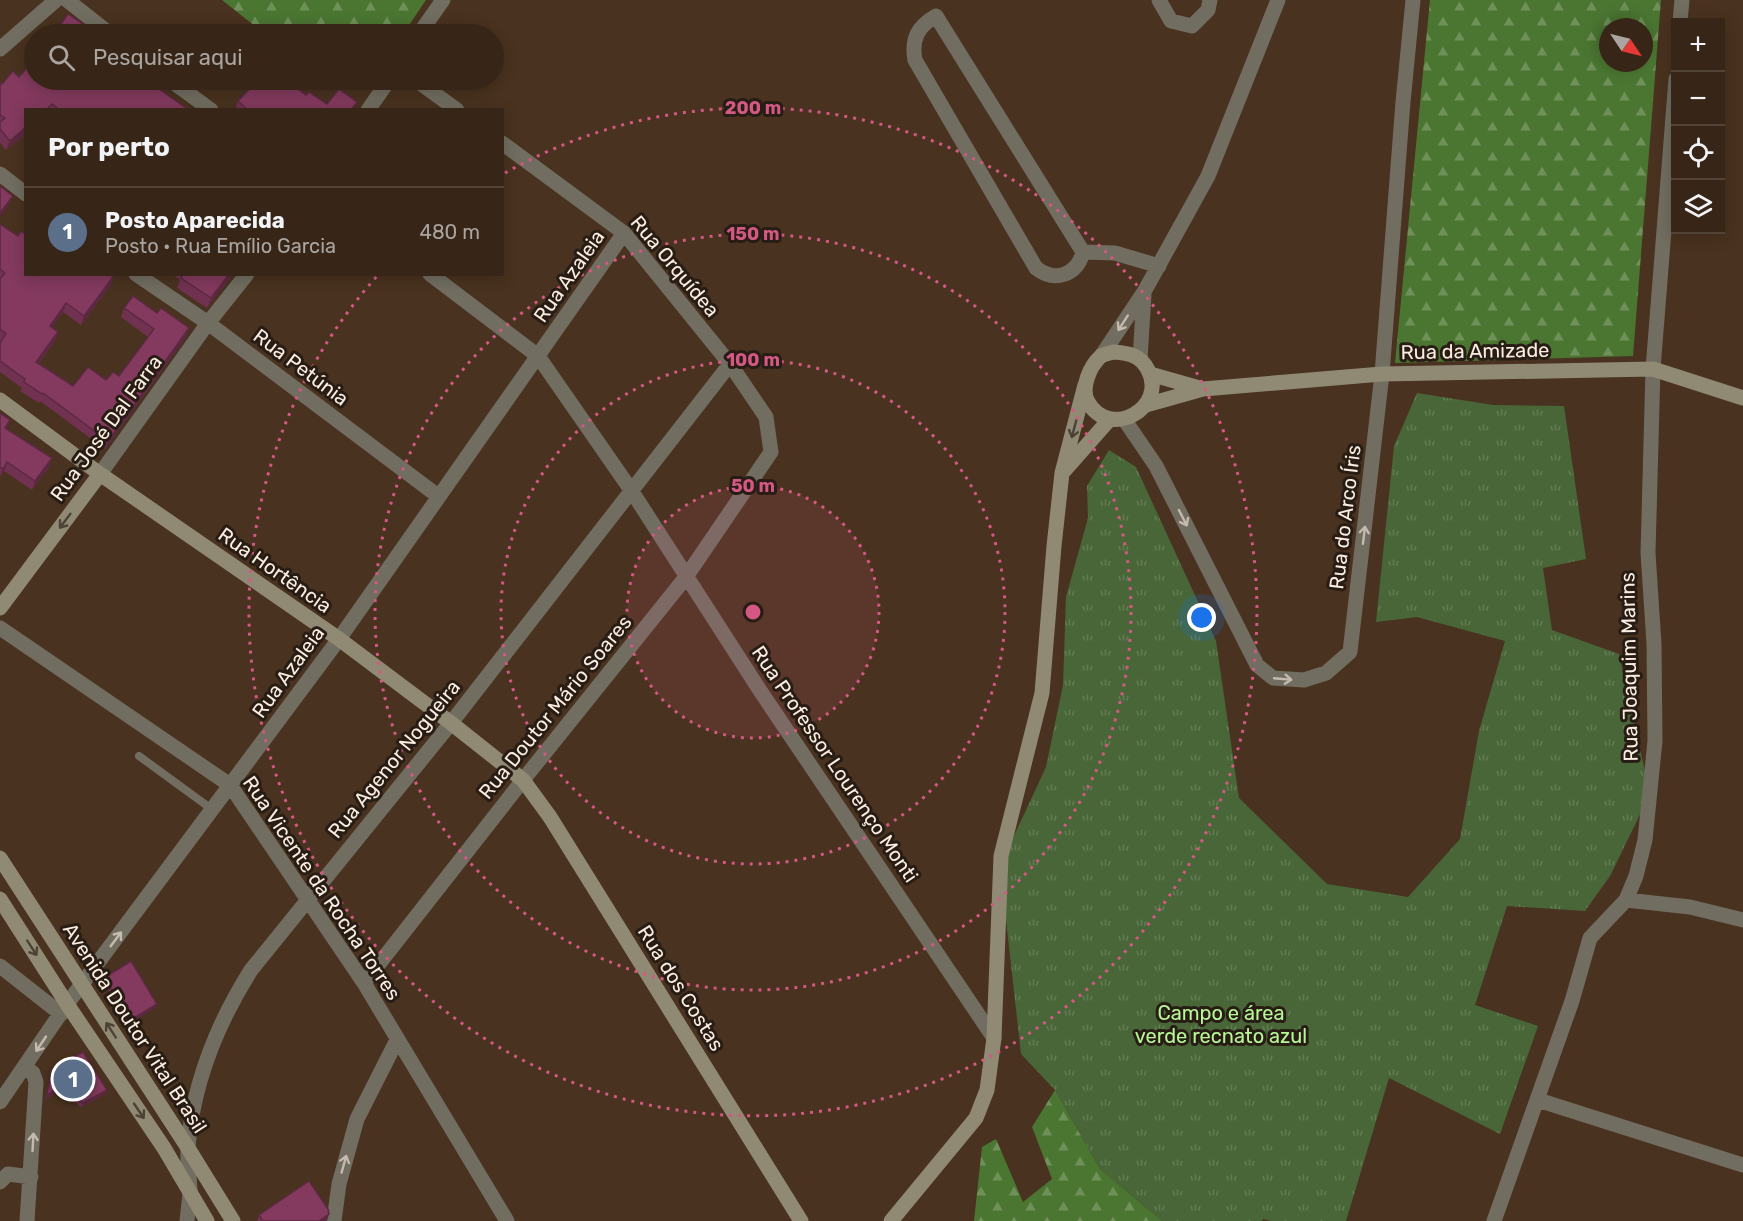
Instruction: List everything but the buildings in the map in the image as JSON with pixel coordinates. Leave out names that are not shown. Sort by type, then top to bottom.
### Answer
[{"type":"street","points":[[29,24],[56,0]]},
{"type":"street","points":[[67,0],[97,24]]},
{"type":"street","points":[[426,24],[443,0]]},
{"type":"street","points":[[1159,0],[1171,21],[1192,26],[1208,10],[1210,0]]},
{"type":"street","points":[[891,1221],[976,1118],[987,1090],[994,1038],[1001,856],[1042,693],[1062,473],[1089,371],[1144,292],[1208,176],[1278,0]]},
{"type":"street","name":"Rua do Arco Íris","points":[[1117,419],[1156,466],[1257,665],[1273,678],[1304,680],[1326,673],[1350,652],[1382,374],[1413,0]]},
{"type":"street","points":[[1680,18],[1682,0]]},
{"type":"street","points":[[936,15],[1083,252],[1076,268],[1061,276],[1052,276],[1036,268],[915,60],[914,39],[919,28],[926,21],[936,15]]},
{"type":"street","points":[[0,49],[24,28]]},
{"type":"street","points":[[184,90],[207,108]]},
{"type":"street","points":[[369,108],[382,90]]},
{"type":"street","points":[[430,90],[454,108]]},
{"type":"street","name":"Rua Joaquim Marins","points":[[1494,1221],[1572,1001],[1590,938],[1626,900],[1636,876],[1645,840],[1655,741],[1648,553],[1653,369],[1672,126]]},
{"type":"street","name":"Rua Orquídea","points":[[504,144],[624,233],[730,364],[766,417],[771,452]]},
{"type":"street","points":[[0,174],[24,192]]},
{"type":"street","name":"Rua Azaleia","points":[[0,1102],[64,1009],[339,639],[624,233]]},
{"type":"street","points":[[1083,252],[1115,253],[1159,266]]},
{"type":"street","name":"Rua Petúnia","points":[[139,276],[208,323],[438,496]]},
{"type":"street","name":"Rua José Dal Farra","points":[[0,608],[244,276]]},
{"type":"street","name":"Rua Professor Lourenço Monti","points":[[433,276],[538,356],[631,490],[686,577],[994,1038]]},
{"type":"street","points":[[1140,359],[1144,292]]},
{"type":"street","points":[[1086,385],[1085,397],[1092,409],[1101,417],[1117,419],[1137,413],[1146,405],[1151,396],[1150,374],[1140,359],[1126,352],[1102,355]]},
{"type":"street","name":"Rua Agenor Nogueira","points":[[186,1221],[190,1193],[188,1148],[199,1083],[225,1013],[251,970],[450,723],[730,364]]},
{"type":"street","name":"Rua da Amizade","points":[[1146,405],[1203,389],[1382,374],[1653,369],[1743,398]]},
{"type":"street","name":"Rua da Amizade","points":[[1150,374],[1203,389]]},
{"type":"street","name":"Rua Hortência","points":[[0,400],[100,474],[339,639],[523,780]]},
{"type":"street","points":[[1062,473],[1117,419]]},
{"type":"street","name":"Rua Doutor Mário Soares","points":[[364,983],[686,577],[771,452]]},
{"type":"street","name":"Rua Vicente da Rocha Torres","points":[[0,628],[230,786],[364,983],[501,1217]]},
{"type":"street","name":"Rua dos Costas","points":[[523,780],[550,817],[801,1221]]},
{"type":"street","name":"Avenida Doutor Vital Brasil","points":[[0,858],[233,1221]]},
{"type":"street","name":"Avenida Doutor Vital Brasil","points":[[0,899],[64,1009],[164,1148],[207,1221]]},
{"type":"street","points":[[1626,900],[1690,907],[1743,920]]},
{"type":"street","points":[[0,966],[64,1009]]},
{"type":"street","points":[[334,1221],[339,1184],[357,1119],[397,1040]]},
{"type":"street","points":[[25,1067],[33,1073],[36,1082],[27,1221]]},
{"type":"street","points":[[1538,1100],[1743,1165]]},
{"type":"street","points":[[0,1182],[8,1174],[31,1176]]},
{"type":"lane","points":[[139,756],[213,810]]},
{"type":"green space","points":[[222,0],[426,0],[410,24],[252,24]]},
{"type":"green space","points":[[1430,0],[1661,0],[1633,356],[1395,363]]},
{"type":"green space","name":"Campo e área verde recnato azul","points":[[1417,393],[1493,405],[1564,406],[1586,559],[1543,568],[1552,630],[1619,654],[1650,794],[1610,876],[1585,911],[1507,906],[1475,1005],[1538,1026],[1500,1134],[1389,1078],[1346,1221],[1271,1221],[1263,1219],[1262,1221],[1162,1221],[1100,1169],[1055,1090],[1021,1054],[1000,866],[1046,767],[1063,685],[1066,597],[1088,518],[1087,486],[1109,450],[1136,467],[1216,641],[1239,798],[1327,884],[1408,897],[1460,839],[1479,731],[1505,641],[1417,617],[1376,622],[1394,446]]},
{"type":"green space","points":[[1055,1090],[1100,1169],[1162,1221],[974,1221],[982,1147],[996,1139],[1023,1202],[1052,1179],[1032,1127]]},
{"type":"place","name":"Posto Aparecida","points":[[73,1079]]}]
